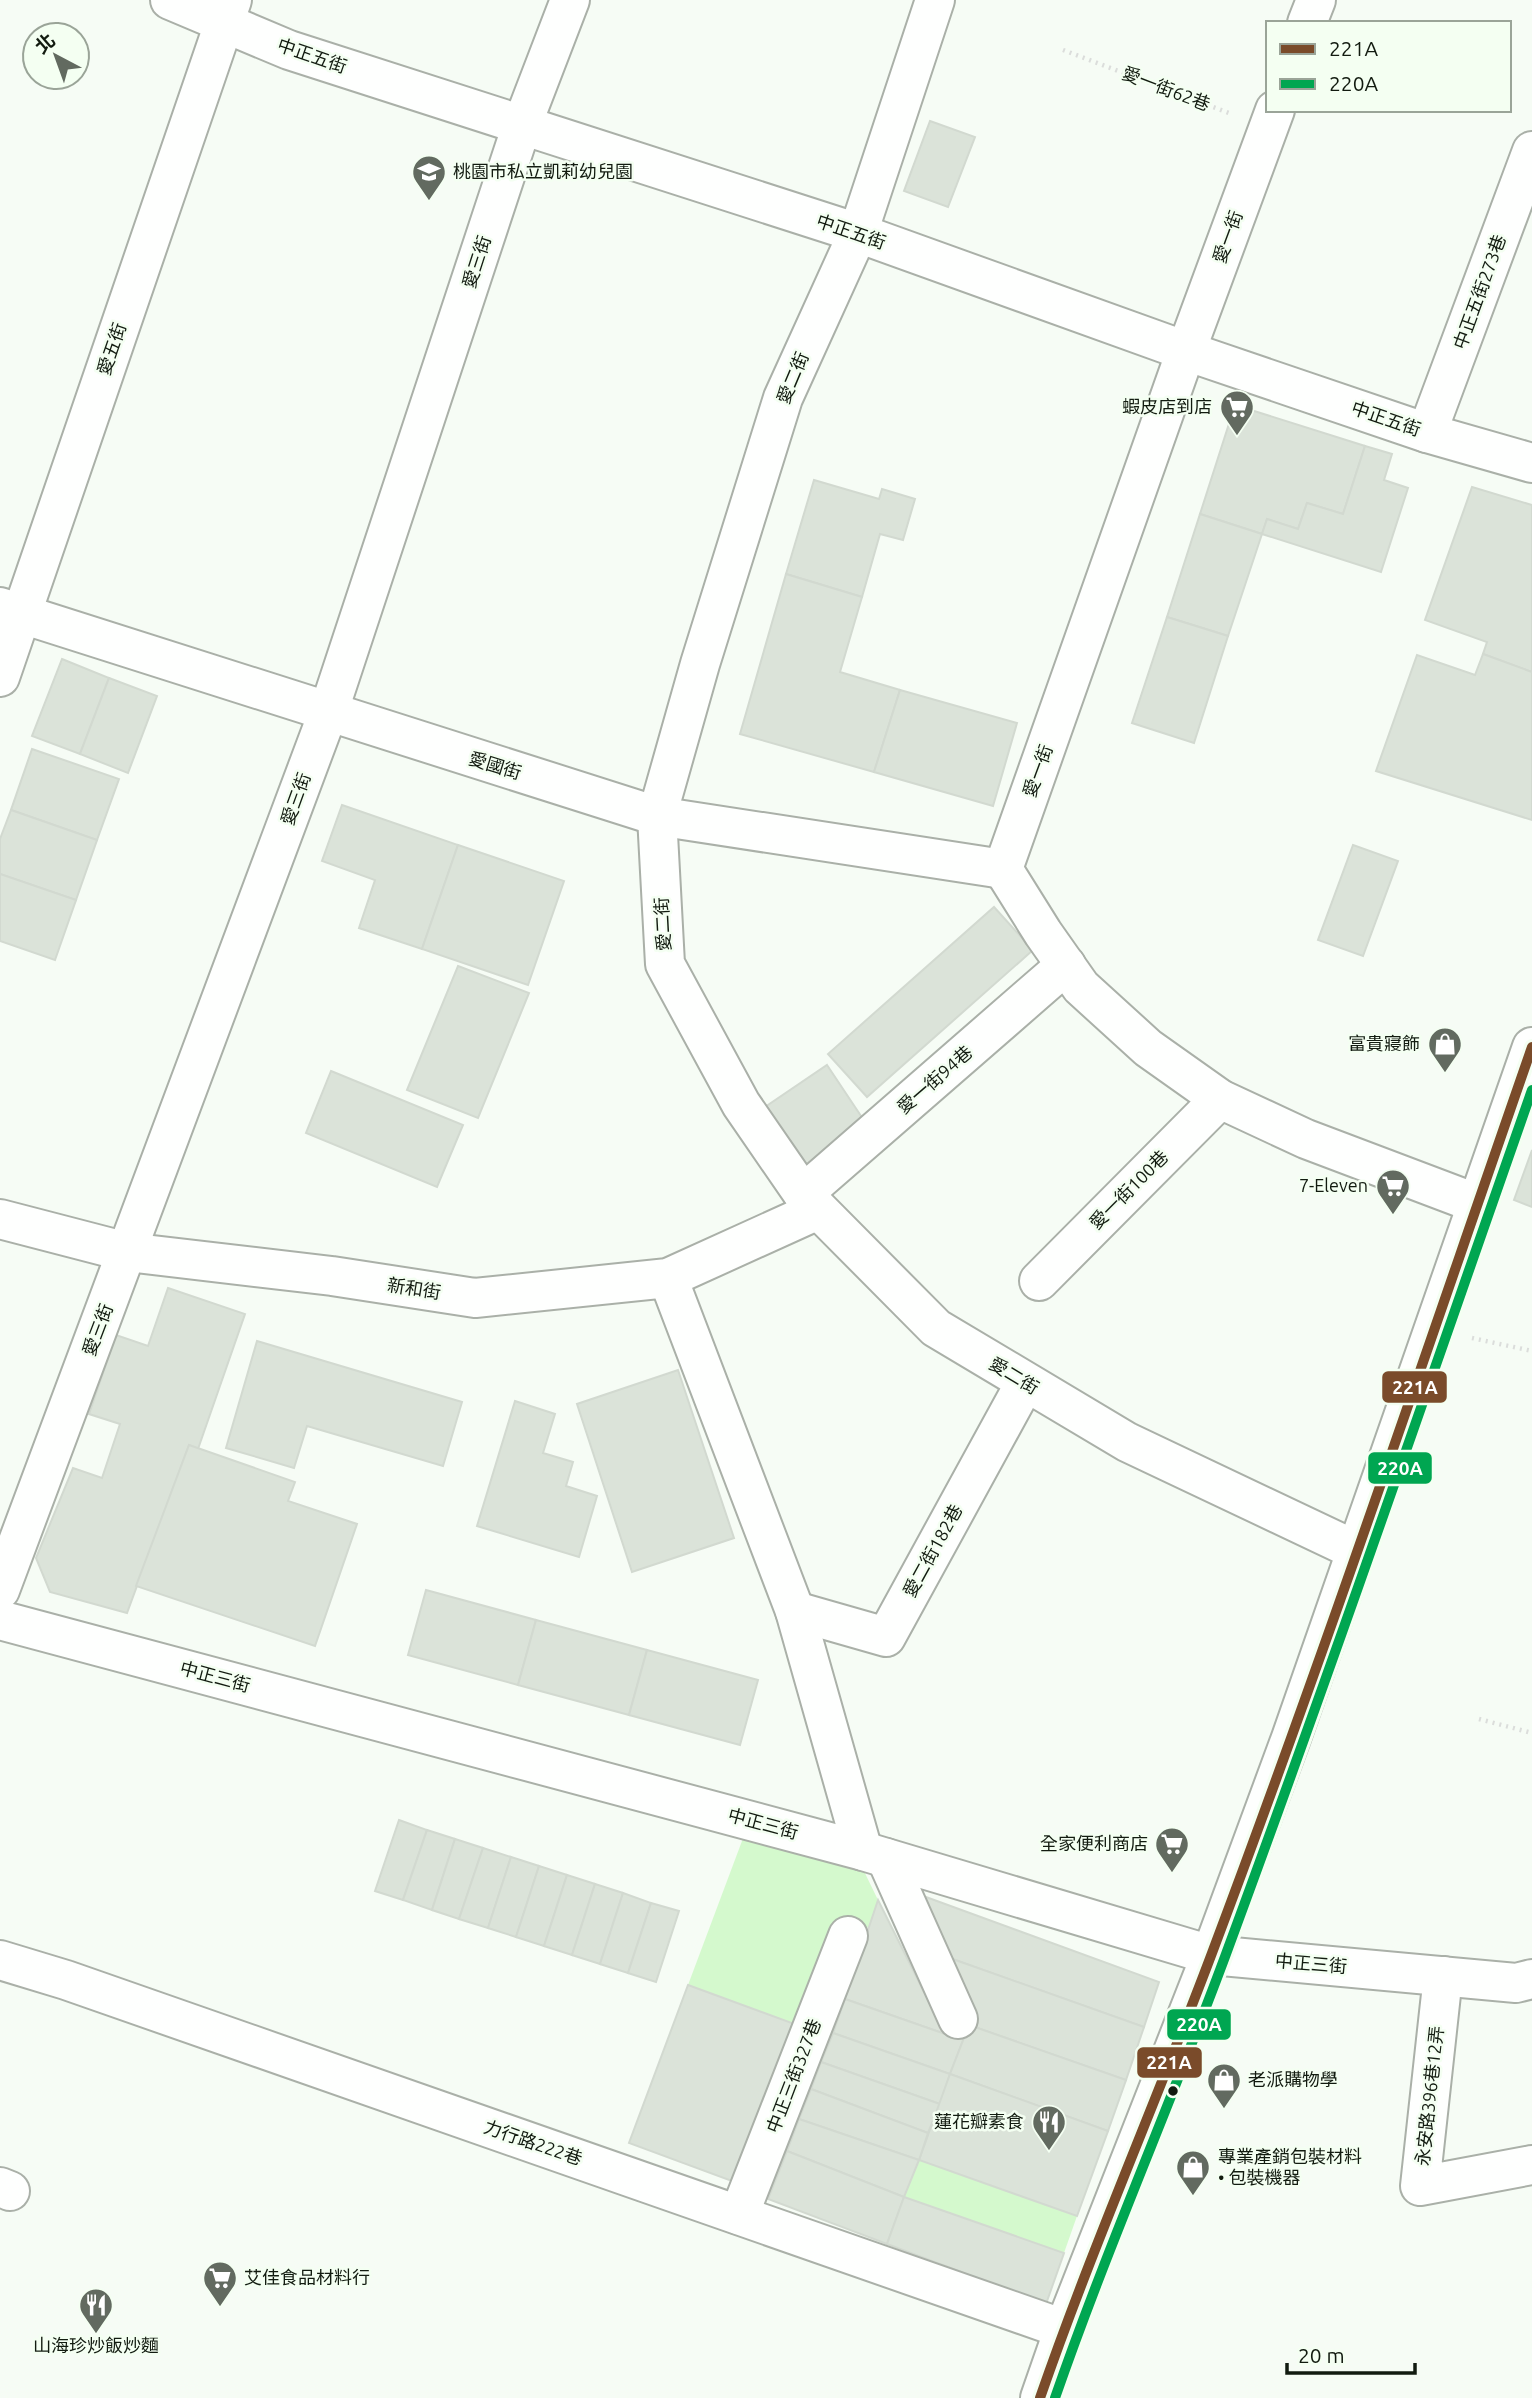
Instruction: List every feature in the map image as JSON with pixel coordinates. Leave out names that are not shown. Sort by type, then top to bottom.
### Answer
[{"type":"street","name":"中正五街","points":[[170,0],[228,11],[289,50],[858,233],[1186,351],[1427,433],[1532,463]]},
{"type":"street","name":"愛三街","points":[[0,1590],[328,713],[522,125],[570,0]]},
{"type":"street","name":"愛二街","points":[[935,0],[858,233],[783,398],[700,664],[657,816],[665,964],[741,1104],[811,1202],[936,1328],[1127,1442],[1355,1550]]},
{"type":"street","points":[[1308,21],[1316,0]]},
{"type":"street","name":"愛五街","points":[[0,677],[10,611],[228,11]]},
{"type":"street","name":"愛一街","points":[[1003,869],[1186,351],[1272,119]]},
{"type":"street","name":"中正五街273巷","points":[[1427,433],[1532,151]]},
{"type":"street","name":"愛國街","points":[[10,611],[657,816],[1003,869]]},
{"type":"street","points":[[1003,869],[1082,987],[1148,1048],[1220,1099],[1306,1139],[1478,1204]]},
{"type":"street","name":"愛一街94巷","points":[[811,1202],[1066,965]]},
{"type":"street","points":[[1040,2398],[1064,2329],[1211,1955],[1291,1738],[1532,1047]]},
{"type":"street","name":"愛一街100巷","points":[[1039,1281],[1220,1099]]},
{"type":"street","name":"新和街","points":[[0,1219],[127,1252],[332,1276],[475,1298],[667,1278],[811,1202]]},
{"type":"street","points":[[667,1278],[795,1611],[874,1854],[958,2019]]},
{"type":"street","name":"愛二街182巷","points":[[795,1611],[886,1637],[1025,1383]]},
{"type":"street","name":"中正三街","points":[[0,1620],[874,1854],[1211,1955],[1516,1983],[1532,1979]]},
{"type":"street","name":"中正三街327巷","points":[[739,2215],[848,1936]]},
{"type":"street","name":"力行路222巷","points":[[0,1960],[66,1980],[1064,2329]]},
{"type":"street","name":"永安路396巷12弄","points":[[1443,1976],[1420,2186],[1532,2165]]},
{"type":"path","name":"愛一街62巷","points":[[1063,50],[1272,119]]},
{"type":"path","points":[[1434,1329],[1532,1351]]},
{"type":"path","points":[[1479,1719],[1532,1733]]},
{"type":"green space","points":[[745,1833],[861,1865],[878,1900],[870,1928],[841,1921],[800,2026],[688,1985]]},
{"type":"green space","points":[[919,2160],[1077,2216],[1064,2253],[904,2197]]},
{"type":"building","points":[[930,121],[975,137],[948,207],[904,191]]},
{"type":"building","points":[[1235,405],[1365,446],[1343,514],[1307,503],[1298,529],[1267,519],[1262,534],[1200,514]]},
{"type":"building","points":[[1365,446],[1392,454],[1384,480],[1408,488],[1381,572],[1262,534],[1267,519],[1298,529],[1307,503],[1343,514]]},
{"type":"building","points":[[814,480],[879,499],[882,489],[915,499],[903,540],[880,534],[862,597],[786,574]]},
{"type":"building","points":[[1472,487],[1532,505],[1532,672],[1483,654],[1487,642],[1425,620]]},
{"type":"building","points":[[1200,514],[1262,534],[1228,636],[1167,617]]},
{"type":"building","points":[[786,574],[862,597],[840,672],[900,690],[874,772],[740,734]]},
{"type":"building","points":[[1167,617],[1228,636],[1194,743],[1132,723]]},
{"type":"building","points":[[1483,654],[1532,672],[1532,820],[1376,771],[1417,655],[1475,675]]},
{"type":"building","points":[[62,659],[109,678],[80,754],[32,736]]},
{"type":"building","points":[[109,678],[157,696],[128,773],[80,754]]},
{"type":"building","points":[[900,690],[1017,723],[993,806],[874,772]]},
{"type":"building","points":[[32,749],[119,779],[97,840],[11,810]]},
{"type":"building","points":[[342,805],[458,845],[422,949],[359,928],[375,880],[322,861]]},
{"type":"building","points":[[11,810],[97,840],[76,900],[0,874],[0,839]]},
{"type":"building","points":[[458,845],[564,881],[528,985],[422,949]]},
{"type":"building","points":[[1353,845],[1398,861],[1363,956],[1318,940]]},
{"type":"building","points":[[0,874],[76,900],[55,960],[0,941]]},
{"type":"building","points":[[994,907],[1033,950],[867,1097],[828,1054]]},
{"type":"building","points":[[458,966],[529,993],[478,1118],[407,1090]]},
{"type":"building","points":[[827,1065],[869,1128],[807,1170],[765,1107]]},
{"type":"building","points":[[331,1071],[463,1125],[437,1187],[306,1133]]},
{"type":"building","points":[[1532,1150],[1532,1207],[1514,1200]]},
{"type":"building","points":[[168,1288],[245,1314],[198,1449],[189,1445],[127,1613],[50,1592],[36,1558],[73,1468],[102,1478],[120,1424],[89,1414],[116,1335],[148,1346]]},
{"type":"building","points":[[257,1341],[462,1402],[443,1466],[307,1426],[294,1468],[226,1448]]},
{"type":"building","points":[[678,1370],[734,1538],[632,1572],[577,1404]]},
{"type":"building","points":[[515,1401],[555,1414],[543,1453],[573,1462],[566,1486],[597,1496],[579,1557],[477,1526]]},
{"type":"building","points":[[189,1445],[295,1482],[288,1501],[357,1524],[315,1646],[136,1586]]},
{"type":"building","points":[[426,1590],[536,1620],[518,1685],[408,1655]]},
{"type":"building","points":[[536,1620],[647,1650],[629,1715],[518,1685]]},
{"type":"building","points":[[647,1650],[758,1680],[740,1745],[629,1715]]},
{"type":"building","points":[[399,1820],[427,1830],[403,1900],[375,1891]]},
{"type":"building","points":[[427,1830],[455,1839],[432,1910],[403,1900]]},
{"type":"building","points":[[455,1839],[483,1848],[459,1919],[432,1910]]},
{"type":"building","points":[[483,1848],[511,1857],[488,1928],[459,1919]]},
{"type":"building","points":[[511,1857],[539,1866],[516,1937],[488,1928]]},
{"type":"building","points":[[539,1866],[567,1875],[544,1946],[516,1937]]},
{"type":"building","points":[[567,1875],[595,1884],[572,1955],[544,1946]]},
{"type":"building","points":[[595,1884],[623,1893],[600,1964],[572,1955]]},
{"type":"building","points":[[623,1893],[651,1903],[628,1973],[600,1964]]},
{"type":"building","points":[[915,1893],[1159,1982],[1144,2027],[944,1956]]},
{"type":"building","points":[[878,1900],[945,2034],[845,1999]]},
{"type":"building","points":[[651,1903],[679,1911],[656,1982],[628,1973]]},
{"type":"building","points":[[944,1956],[1144,2027],[1126,2080],[969,2025]]},
{"type":"building","points":[[688,1985],[800,2026],[740,2184],[629,2143]]},
{"type":"building","points":[[845,1999],[945,2034],[969,2025],[950,2074],[833,2033]]},
{"type":"building","points":[[969,2025],[1126,2080],[1108,2131],[950,2074]]},
{"type":"building","points":[[833,2033],[950,2074],[940,2104],[821,2062]]},
{"type":"building","points":[[821,2062],[940,2104],[928,2133],[811,2089]]},
{"type":"building","points":[[950,2074],[1108,2131],[1077,2216],[919,2160]]},
{"type":"building","points":[[811,2089],[928,2133],[919,2160],[799,2119]]},
{"type":"building","points":[[799,2119],[919,2160],[904,2197],[787,2151]]},
{"type":"building","points":[[787,2151],[904,2197],[887,2244],[768,2199]]},
{"type":"building","points":[[904,2197],[1064,2253],[1046,2304],[887,2244]]},
{"type":"transit line","name":"221A","points":[[1040,2398],[1254,1840],[1532,1047]]},
{"type":"transit line","name":"220A","points":[[1055,2398],[1096,2286],[1205,2010],[1265,1846],[1532,1090]]},
{"type":"place","name":"桃園市私立凱莉幼兒園","points":[[429,202]]},
{"type":"place","name":"蝦皮店到店","points":[[1237,437]]},
{"type":"place","name":"富貴寢飾","points":[[1445,1074]]},
{"type":"place","name":"7-Eleven","points":[[1393,1216]]},
{"type":"place","name":"全家便利商店","points":[[1172,1874]]},
{"type":"place","name":"老派購物學","points":[[1224,2110]]},
{"type":"place","name":"蓮花瓣素食","points":[[1049,2152]]},
{"type":"place","name":"專業產銷包裝材料 • 包裝機器","points":[[1193,2197]]},
{"type":"place","name":"艾佳食品材料行","points":[[220,2308]]},
{"type":"place","name":"山海珍炒飯炒麵","points":[[96,2335]]}]
